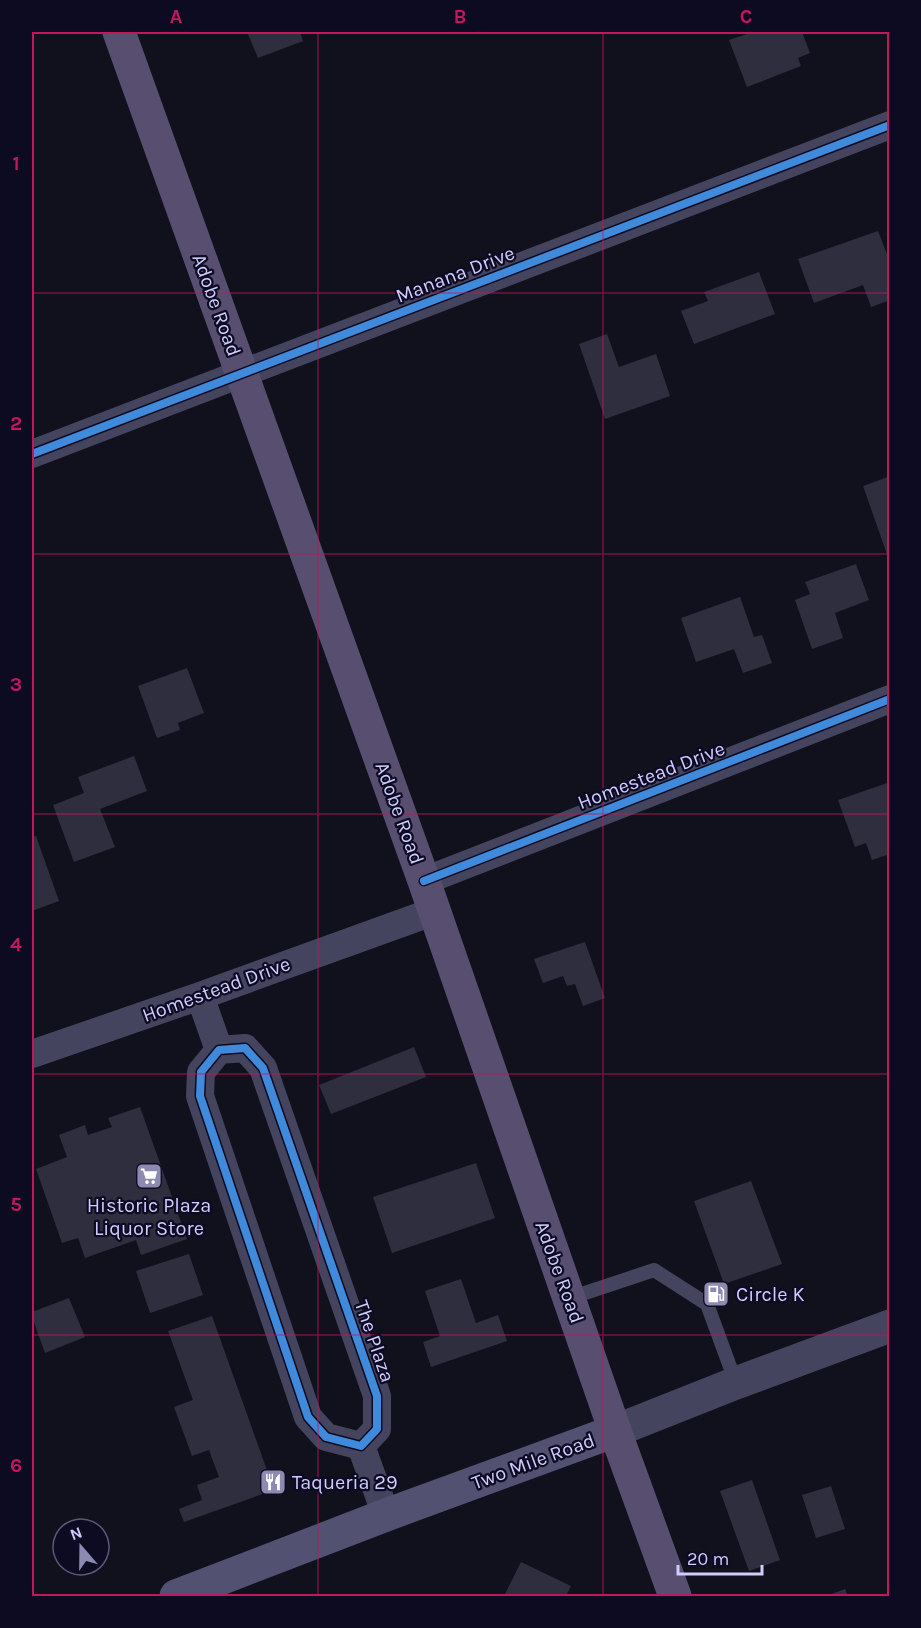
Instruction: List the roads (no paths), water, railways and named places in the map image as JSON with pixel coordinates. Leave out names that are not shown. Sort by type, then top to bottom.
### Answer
[{"type":"main road","name":"Adobe Road","points":[[119,32],[435,911],[615,1431],[675,1596]]},
{"type":"main road","name":"Two Mile Road","points":[[176,1596],[386,1515],[615,1431]]},
{"type":"street","name":"Manana Drive","points":[[32,454],[890,124]]},
{"type":"street","name":"Homestead Drive","points":[[424,881],[890,699]]},
{"type":"street","name":"Homestead Drive","points":[[32,1054],[435,911]]},
{"type":"street","points":[[200,996],[219,1050],[201,1072],[200,1096],[308,1417],[326,1437],[361,1446],[386,1515]]},
{"type":"street","name":"The Plaza","points":[[219,1050],[246,1048],[263,1068],[377,1396],[377,1429],[361,1446]]},
{"type":"street","name":"Two Mile Road","points":[[615,1431],[890,1326]]},
{"type":"lane","points":[[570,1298],[654,1270],[707,1304],[736,1383]]},
{"type":"place","name":"Historic Plaza Liquor Store","points":[[149,1176]]},
{"type":"place","name":"Circle K","points":[[716,1294]]},
{"type":"place","name":"Taqueria 29","points":[[273,1482]]}]
